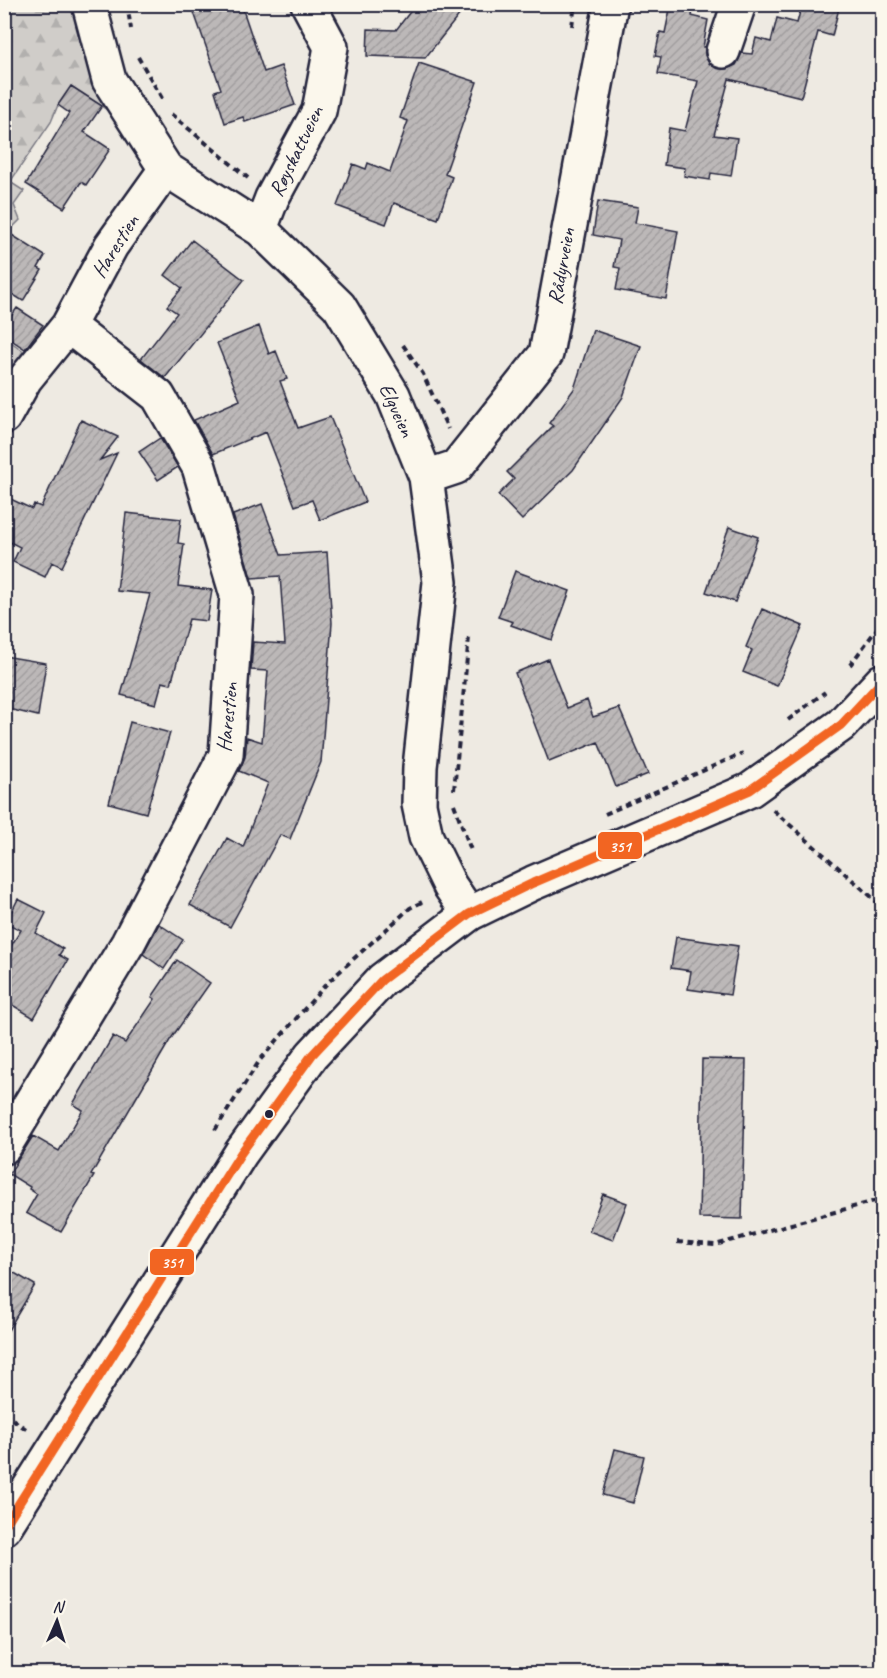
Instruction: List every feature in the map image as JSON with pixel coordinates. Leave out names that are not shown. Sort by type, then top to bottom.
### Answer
[{"type":"street","name":"Elgveien","points":[[89,4],[109,80],[166,169],[260,229],[339,306],[393,395],[426,477],[440,582],[420,767],[419,804],[426,837],[450,886],[469,914]]},
{"type":"street","name":"Røyskattveien","points":[[260,229],[272,198],[319,111],[331,47],[308,4]]},
{"type":"street","name":"Rådyrveien","points":[[426,477],[456,468],[546,354],[611,4]]},
{"type":"street","points":[[723,51],[739,4]]},
{"type":"street","name":"Harestien","points":[[4,417],[26,379],[68,326],[111,246],[166,169]]},
{"type":"street","name":"Harestien","points":[[4,1147],[128,943],[226,755],[237,595],[199,467],[158,396],[68,326]]},
{"type":"street","points":[[4,1527],[241,1153],[312,1055],[382,980],[469,914],[533,883],[750,790],[841,725],[882,681]]},
{"type":"path","points":[[571,28],[575,4]]},
{"type":"path","points":[[750,790],[882,906]]},
{"type":"path","points":[[677,1242],[715,1245],[882,1199]]},
{"type":"path","points":[[4,1413],[26,1429]]},
{"type":"green space","points":[[4,5],[73,5],[80,40],[118,117],[71,86],[58,105],[51,122],[10,182],[24,191],[14,205],[20,220],[9,231],[4,228]]},
{"type":"green space","points":[[4,337],[26,353],[12,373],[5,368]]},
{"type":"building","points":[[191,4],[241,4],[264,72],[281,66],[295,105],[245,122],[243,117],[225,123],[215,91],[221,89]]},
{"type":"building","points":[[416,4],[468,4],[425,58],[367,56],[368,29],[396,30]]},
{"type":"building","points":[[671,4],[694,4],[692,16],[708,20],[703,47],[705,47],[705,55],[709,63],[716,68],[726,69],[736,65],[742,53],[752,54],[756,38],[771,42],[777,18],[797,23],[802,4],[840,4],[832,36],[818,32],[801,97],[729,79],[714,135],[737,138],[731,176],[711,173],[710,180],[684,176],[685,168],[664,165],[669,128],[685,131],[698,81],[658,74],[661,57],[655,56],[660,32],[665,33]]},
{"type":"building","points":[[419,63],[477,82],[445,174],[452,177],[438,219],[394,203],[386,224],[337,206],[353,164],[366,169],[368,163],[390,172],[408,121],[400,118]]},
{"type":"building","points":[[71,86],[102,106],[84,132],[110,149],[86,185],[81,182],[64,208],[26,184],[69,113],[58,105]]},
{"type":"building","points":[[598,201],[638,207],[635,223],[678,231],[666,299],[616,290],[620,268],[614,267],[619,240],[593,235]]},
{"type":"building","points":[[4,230],[45,256],[38,268],[42,270],[23,301],[4,289]]},
{"type":"building","points":[[192,240],[244,280],[165,378],[141,359],[177,313],[167,306],[182,288],[165,275]]},
{"type":"building","points":[[17,308],[43,325],[25,349],[4,335],[4,326]]},
{"type":"building","points":[[259,326],[269,354],[276,351],[287,379],[280,381],[298,428],[330,417],[365,502],[320,520],[312,500],[295,506],[266,432],[213,454],[194,420],[240,400],[217,343]]},
{"type":"building","points":[[593,330],[641,346],[623,397],[573,470],[522,520],[498,495],[514,479],[507,472],[553,426],[549,423],[574,389]]},
{"type":"building","points":[[81,420],[118,437],[100,460],[117,453],[62,567],[52,562],[45,577],[13,562],[20,547],[4,539],[4,496],[32,509],[34,504],[41,507]]},
{"type":"building","points":[[160,438],[178,467],[158,480],[139,452]]},
{"type":"building","points":[[262,504],[281,555],[327,552],[332,623],[321,762],[290,839],[280,835],[230,927],[190,905],[227,838],[243,847],[268,783],[239,771],[245,757],[247,737],[262,742],[268,671],[251,670],[253,642],[285,644],[280,576],[251,578],[233,515]]},
{"type":"building","points":[[126,513],[181,519],[178,543],[184,544],[178,586],[212,590],[207,621],[189,619],[171,684],[162,682],[156,704],[121,695],[150,594],[117,591]]},
{"type":"building","points":[[729,527],[758,537],[735,602],[706,592]]},
{"type":"building","points":[[515,571],[570,591],[552,640],[511,625],[513,622],[498,617]]},
{"type":"building","points":[[762,609],[803,626],[777,686],[743,672],[752,650],[746,647]]},
{"type":"building","points":[[4,656],[46,663],[38,716],[4,708]]},
{"type":"building","points":[[548,659],[567,708],[587,700],[593,717],[619,708],[648,774],[616,787],[598,742],[549,762],[515,673]]},
{"type":"building","points":[[130,722],[170,733],[146,813],[109,803]]},
{"type":"building","points":[[18,899],[46,913],[36,933],[63,949],[59,955],[68,960],[34,1018],[4,1000],[4,957],[21,930],[6,923]]},
{"type":"building","points":[[159,924],[183,940],[164,969],[143,954]]},
{"type":"building","points":[[676,937],[738,946],[730,995],[688,989],[691,971],[671,968]]},
{"type":"building","points":[[177,960],[210,983],[170,1040],[91,1175],[94,1176],[61,1232],[26,1213],[37,1194],[9,1174],[33,1136],[59,1151],[83,1110],[73,1104],[113,1036],[125,1043],[155,999],[152,997]]},
{"type":"building","points":[[702,1059],[746,1060],[742,1219],[699,1218]]},
{"type":"building","points":[[603,1194],[627,1203],[613,1240],[589,1231]]},
{"type":"building","points":[[4,1267],[35,1285],[4,1337]]},
{"type":"building","points":[[615,1449],[644,1456],[633,1503],[603,1495]]},
{"type":"transit line","name":"351","points":[[4,1527],[241,1153],[312,1055],[382,980],[469,914],[533,883],[750,790],[841,725],[882,681]]}]
